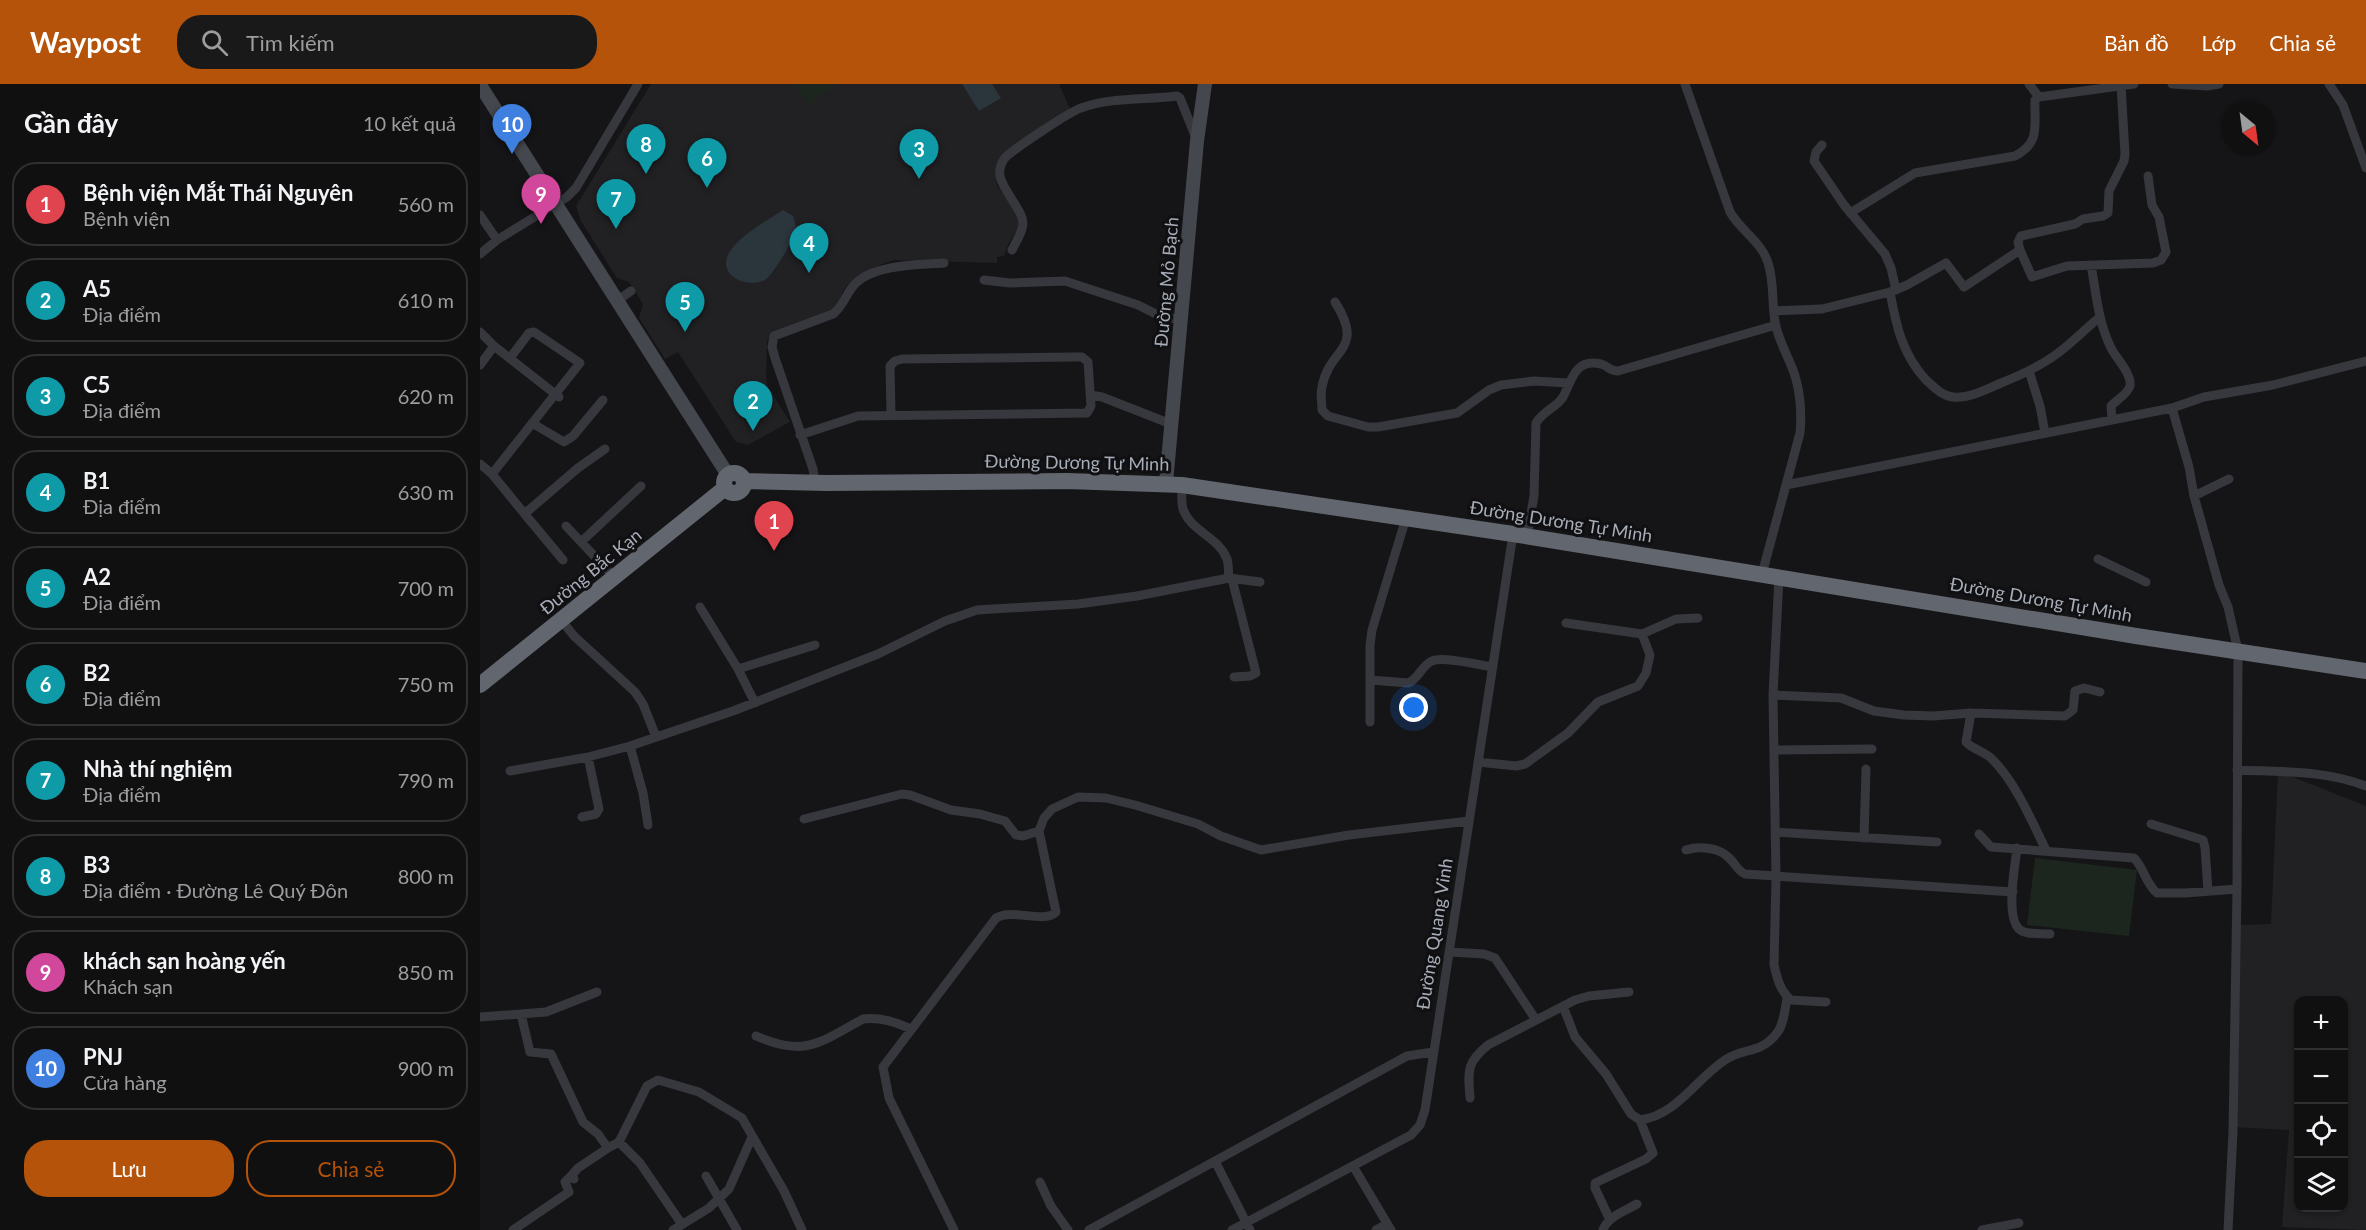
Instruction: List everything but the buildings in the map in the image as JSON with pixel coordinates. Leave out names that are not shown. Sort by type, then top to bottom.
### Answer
[{"type":"highway","name":"Đường Bắc Kạn","points":[[726,481],[728,492],[738,493],[745,486],[744,481]]},
{"type":"highway","name":"Đường Bắc Kạn","points":[[480,686],[615,578],[726,481]]},
{"type":"highway","name":"Đường Dương Tự Minh","points":[[744,481],[1174,484],[1520,535],[2136,636],[2366,671]]},
{"type":"main road","name":"Đường Mỏ Bạch","points":[[1174,484],[1171,424],[1197,141],[1205,84]]},
{"type":"main road","points":[[480,85],[618,300],[726,481]]},
{"type":"street","points":[[480,254],[497,240],[576,188],[638,84]]},
{"type":"street","points":[[1685,84],[1730,212],[1735,221],[1764,253],[1768,263],[1776,325],[1797,383],[1801,423],[1762,574]]},
{"type":"street","points":[[2029,84],[2038,97]]},
{"type":"street","points":[[1850,213],[1915,173],[2014,156],[2024,152],[2033,142],[2035,100],[2038,97],[2133,84]]},
{"type":"street","points":[[2172,84],[2207,86],[2219,84]]},
{"type":"street","points":[[2329,84],[2343,105],[2366,168]]},
{"type":"street","points":[[2121,86],[2126,154],[2109,191],[2108,213],[2083,219],[2075,224],[2021,236],[2018,242],[2032,277],[2067,266],[2153,263],[2164,257],[2166,252],[2159,217],[2152,205],[2148,176]]},
{"type":"street","points":[[1011,250],[1022,232],[1024,222],[1022,213],[1001,179],[1000,169],[1004,159],[1024,143],[1078,108],[1106,102],[1177,96],[1180,98],[1197,141]]},
{"type":"street","points":[[1822,145],[1816,152],[1814,161],[1850,213],[1885,254],[1891,268],[1896,324],[1908,355],[1919,372],[1945,395],[1955,398],[1968,395],[2030,371],[2058,354],[2100,317]]},
{"type":"street","points":[[480,215],[497,240]]},
{"type":"street","points":[[1774,311],[1822,309],[1893,291],[1946,263],[1964,287],[2020,249]]},
{"type":"street","points":[[815,483],[813,469],[773,352],[774,336],[833,314],[855,283],[871,274],[895,266],[944,263]]},
{"type":"street","points":[[2091,265],[2100,317],[2109,344],[2126,372],[2130,384],[2129,389],[2111,406],[2112,419]]},
{"type":"street","points":[[984,280],[1010,283],[1065,281],[1138,305],[1160,316],[1182,320]]},
{"type":"street","points":[[618,300],[631,291]]},
{"type":"street","points":[[1335,302],[1345,319],[1347,334],[1344,345],[1322,387],[1322,410],[1328,416],[1368,427],[1387,426],[1457,413],[1489,390],[1501,385],[1534,381],[1568,384]]},
{"type":"street","name":"Đường Quang Vinh","points":[[1232,1230],[1248,1226],[1411,1135],[1420,1125],[1493,667],[1520,535],[1534,496],[1536,423],[1545,412],[1559,402],[1572,374],[1589,364],[1601,364],[1613,372],[1618,371],[1776,325]]},
{"type":"street","points":[[480,332],[494,346],[557,395]]},
{"type":"street","points":[[492,474],[557,395],[580,363],[534,332],[529,333],[510,358]]},
{"type":"street","points":[[480,365],[494,346]]},
{"type":"street","points":[[800,435],[849,418],[891,415],[1087,413],[1091,406],[1088,362],[1082,357],[902,359],[890,366],[891,415]]},
{"type":"street","points":[[1786,485],[2172,408],[2204,397],[2273,385],[2366,360]]},
{"type":"street","points":[[2030,371],[2045,433]]},
{"type":"street","points":[[1090,395],[1102,397],[1171,424]]},
{"type":"street","points":[[532,423],[564,442],[573,436],[603,400]]},
{"type":"street","points":[[2172,408],[2219,585],[2228,607],[2238,651],[2233,1132],[2228,1230]]},
{"type":"street","points":[[524,512],[605,449]]},
{"type":"street","points":[[480,464],[492,474],[563,560]]},
{"type":"street","points":[[2194,496],[2229,478]]},
{"type":"street","points":[[1174,484],[1183,510],[1194,524],[1217,542],[1227,560],[1256,673],[1250,676],[1234,677]]},
{"type":"street","points":[[581,542],[641,486]]},
{"type":"street","points":[[1370,722],[1372,630],[1406,518]]},
{"type":"street","points":[[566,526],[615,578]]},
{"type":"street","points":[[2098,559],[2146,582]]},
{"type":"street","points":[[1640,1120],[1671,1108],[1725,1060],[1731,1056],[1757,1050],[1781,1028],[1787,998],[1774,965],[1776,877],[1773,695],[1779,577]]},
{"type":"street","points":[[510,771],[588,757],[630,746],[755,703],[879,654],[945,621],[977,610],[1090,603],[1230,578],[1260,582]]},
{"type":"street","points":[[700,607],[738,669],[755,703]]},
{"type":"street","points":[[1566,622],[1642,634],[1676,619],[1698,618]]},
{"type":"street","points":[[562,621],[574,636],[635,692],[643,704],[656,737]]},
{"type":"street","points":[[1478,762],[1516,766],[1525,764],[1568,733],[1598,702],[1638,686],[1646,673],[1650,655],[1642,634]]},
{"type":"street","points":[[738,669],[815,645]]},
{"type":"street","points":[[1371,680],[1408,683],[1413,681],[1425,666],[1438,659],[1493,667]]},
{"type":"street","points":[[1773,695],[1841,698],[1874,711],[1904,715],[1933,716],[1971,713],[2065,716],[2073,710],[2075,691],[2084,688],[2100,692]]},
{"type":"street","points":[[1971,713],[1966,742],[1969,746],[1988,754],[2006,776],[2046,850]]},
{"type":"street","points":[[630,746],[643,794],[648,825]]},
{"type":"street","points":[[1774,750],[1872,749]]},
{"type":"street","points":[[582,818],[596,814],[599,809],[588,757]]},
{"type":"street","points":[[1864,838],[1866,770]]},
{"type":"street","points":[[2237,770],[2320,773],[2366,786]]},
{"type":"street","points":[[804,819],[902,794],[951,810],[980,814],[1005,821],[1016,835],[1023,836],[1039,831]]},
{"type":"street","points":[[954,1230],[889,1098],[884,1080],[885,1062],[996,918],[1009,914],[1049,917],[1056,912],[1039,831],[1044,818],[1052,809],[1078,797],[1106,798],[1198,824],[1221,836],[1261,850],[1349,835],[1469,821]]},
{"type":"street","points":[[2151,824],[2203,840],[2208,891]]},
{"type":"street","points":[[1775,832],[1937,842]]},
{"type":"street","points":[[1979,834],[1991,847],[2134,858],[2157,893],[2237,889]]},
{"type":"street","points":[[1686,850],[1695,847],[1720,852],[1727,855],[1739,872],[1745,874],[2013,892]]},
{"type":"street","points":[[2017,848],[2012,918],[2024,933],[2050,934]]},
{"type":"street","points":[[1449,952],[1484,954],[1496,958],[1536,1020]]},
{"type":"street","points":[[480,1017],[546,1012],[597,992]]},
{"type":"street","points":[[1470,1098],[1468,1072],[1470,1063],[1488,1045],[1563,1006],[1589,996],[1629,992]]},
{"type":"street","points":[[1787,998],[1826,1002]]},
{"type":"street","points":[[1563,1006],[1575,1037],[1606,1074],[1631,1114],[1640,1120],[1653,1153],[1646,1159],[1595,1183],[1595,1188],[1610,1220]]},
{"type":"street","points":[[521,1014],[530,1052],[551,1054],[583,1122],[598,1134],[608,1148]]},
{"type":"street","points":[[756,1036],[777,1046],[809,1046],[864,1019],[873,1018],[892,1020],[911,1029]]},
{"type":"street","points":[[1089,1230],[1407,1056],[1433,1052]]},
{"type":"street","points":[[513,1230],[568,1192],[566,1182],[573,1177],[578,1168],[619,1142],[647,1086],[658,1080],[699,1092],[742,1118],[784,1191],[802,1230]]},
{"type":"street","points":[[672,1230],[700,1214],[729,1189],[752,1137]]},
{"type":"street","points":[[619,1142],[640,1164],[681,1223]]},
{"type":"street","points":[[1215,1161],[1248,1226]]},
{"type":"street","points":[[1353,1166],[1389,1227],[1376,1230]]},
{"type":"street","points":[[706,1176],[737,1230]]},
{"type":"street","points":[[1040,1182],[1068,1230]]},
{"type":"street","points":[[1603,1230],[1610,1220],[1637,1204]]},
{"type":"street","points":[[1982,1230],[2019,1223]]},
{"type":"shaded area","points":[[651,84],[1059,84],[1070,109],[1007,152],[995,172],[997,185],[1019,214],[1019,226],[1004,256],[997,257],[997,263],[894,260],[853,280],[844,289],[836,309],[773,333],[767,341],[766,378],[768,387],[790,422],[748,445],[736,442],[678,352],[665,359],[639,318],[643,304],[629,282],[617,278],[581,221],[576,206]]},
{"type":"shaded area","points":[[794,84],[838,84],[809,105]]},
{"type":"shaded area","points":[[962,84],[992,84],[1001,98],[979,111]]},
{"type":"shaded area","points":[[783,210],[793,216],[797,230],[769,277],[750,283],[730,274],[726,261],[734,246],[747,234]]},
{"type":"shaded area","points":[[2278,771],[2366,806],[2366,1230],[2282,1227],[2289,1130],[2234,1127],[2239,925],[2271,924]]},
{"type":"shaded area","points":[[2035,858],[2137,870],[2129,936],[2027,925]]},
{"type":"place","name":"PNJ","points":[[512,154]]},
{"type":"place","name":"B3","points":[[646,174]]},
{"type":"place","name":"C5","points":[[919,179]]},
{"type":"place","name":"B2","points":[[707,188]]},
{"type":"place","name":"khách sạn hoàng yến","points":[[541,224]]},
{"type":"place","name":"Nhà thí nghiệm","points":[[616,229]]},
{"type":"place","name":"B1","points":[[809,273]]},
{"type":"place","name":"A2","points":[[685,332]]},
{"type":"place","name":"A5","points":[[753,431]]},
{"type":"place","name":"Bệnh viện Mắt Thái Nguyên","points":[[774,551]]}]
